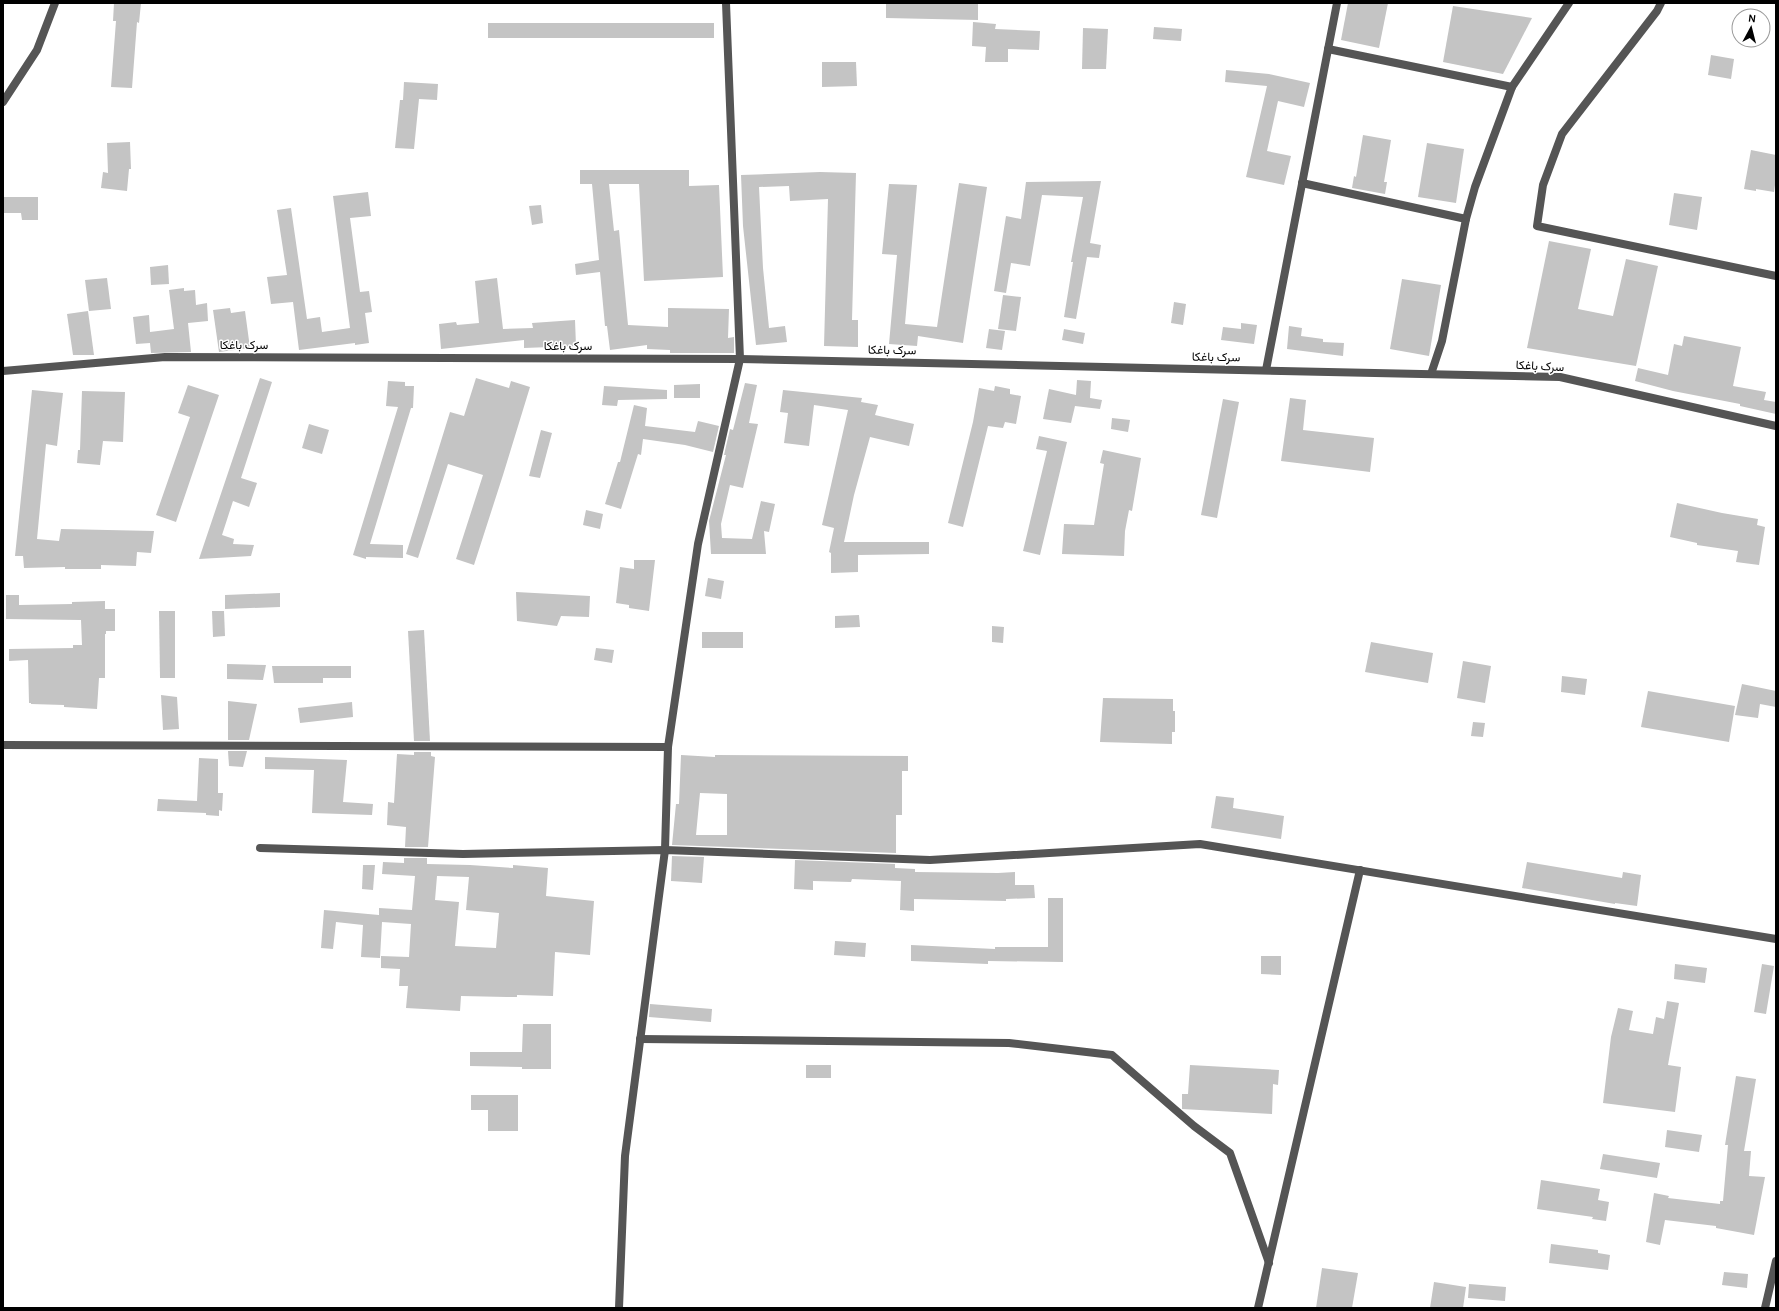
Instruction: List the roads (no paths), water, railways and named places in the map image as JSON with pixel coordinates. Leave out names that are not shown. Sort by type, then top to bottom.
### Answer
[{"type":"street","points":[[3,102],[37,50],[55,3]]},
{"type":"street","points":[[619,1308],[625,1156],[665,850],[668,747],[698,544],[740,359],[726,3]]},
{"type":"street","points":[[1266,370],[1337,3]]},
{"type":"street","points":[[1431,374],[1442,341],[1466,219],[1474,187],[1512,87],[1569,3]]},
{"type":"street","points":[[1661,3],[1658,11],[1562,134],[1543,184],[1537,226],[1776,276]]},
{"type":"street","points":[[1328,49],[1512,87]]},
{"type":"street","points":[[1302,183],[1466,219]]},
{"type":"street","name":"سرک باغکا","points":[[3,371],[165,356],[740,359],[1560,377],[1776,426]]},
{"type":"street","points":[[3,746],[668,747]]},
{"type":"street","points":[[260,848],[463,854],[665,850],[930,860],[1200,844],[1776,939]]},
{"type":"street","points":[[1258,1308],[1360,870]]},
{"type":"street","points":[[640,1039],[1010,1043],[1112,1055],[1194,1126],[1230,1153],[1269,1263]]},
{"type":"street","points":[[1765,1308],[1776,1261]]}]
